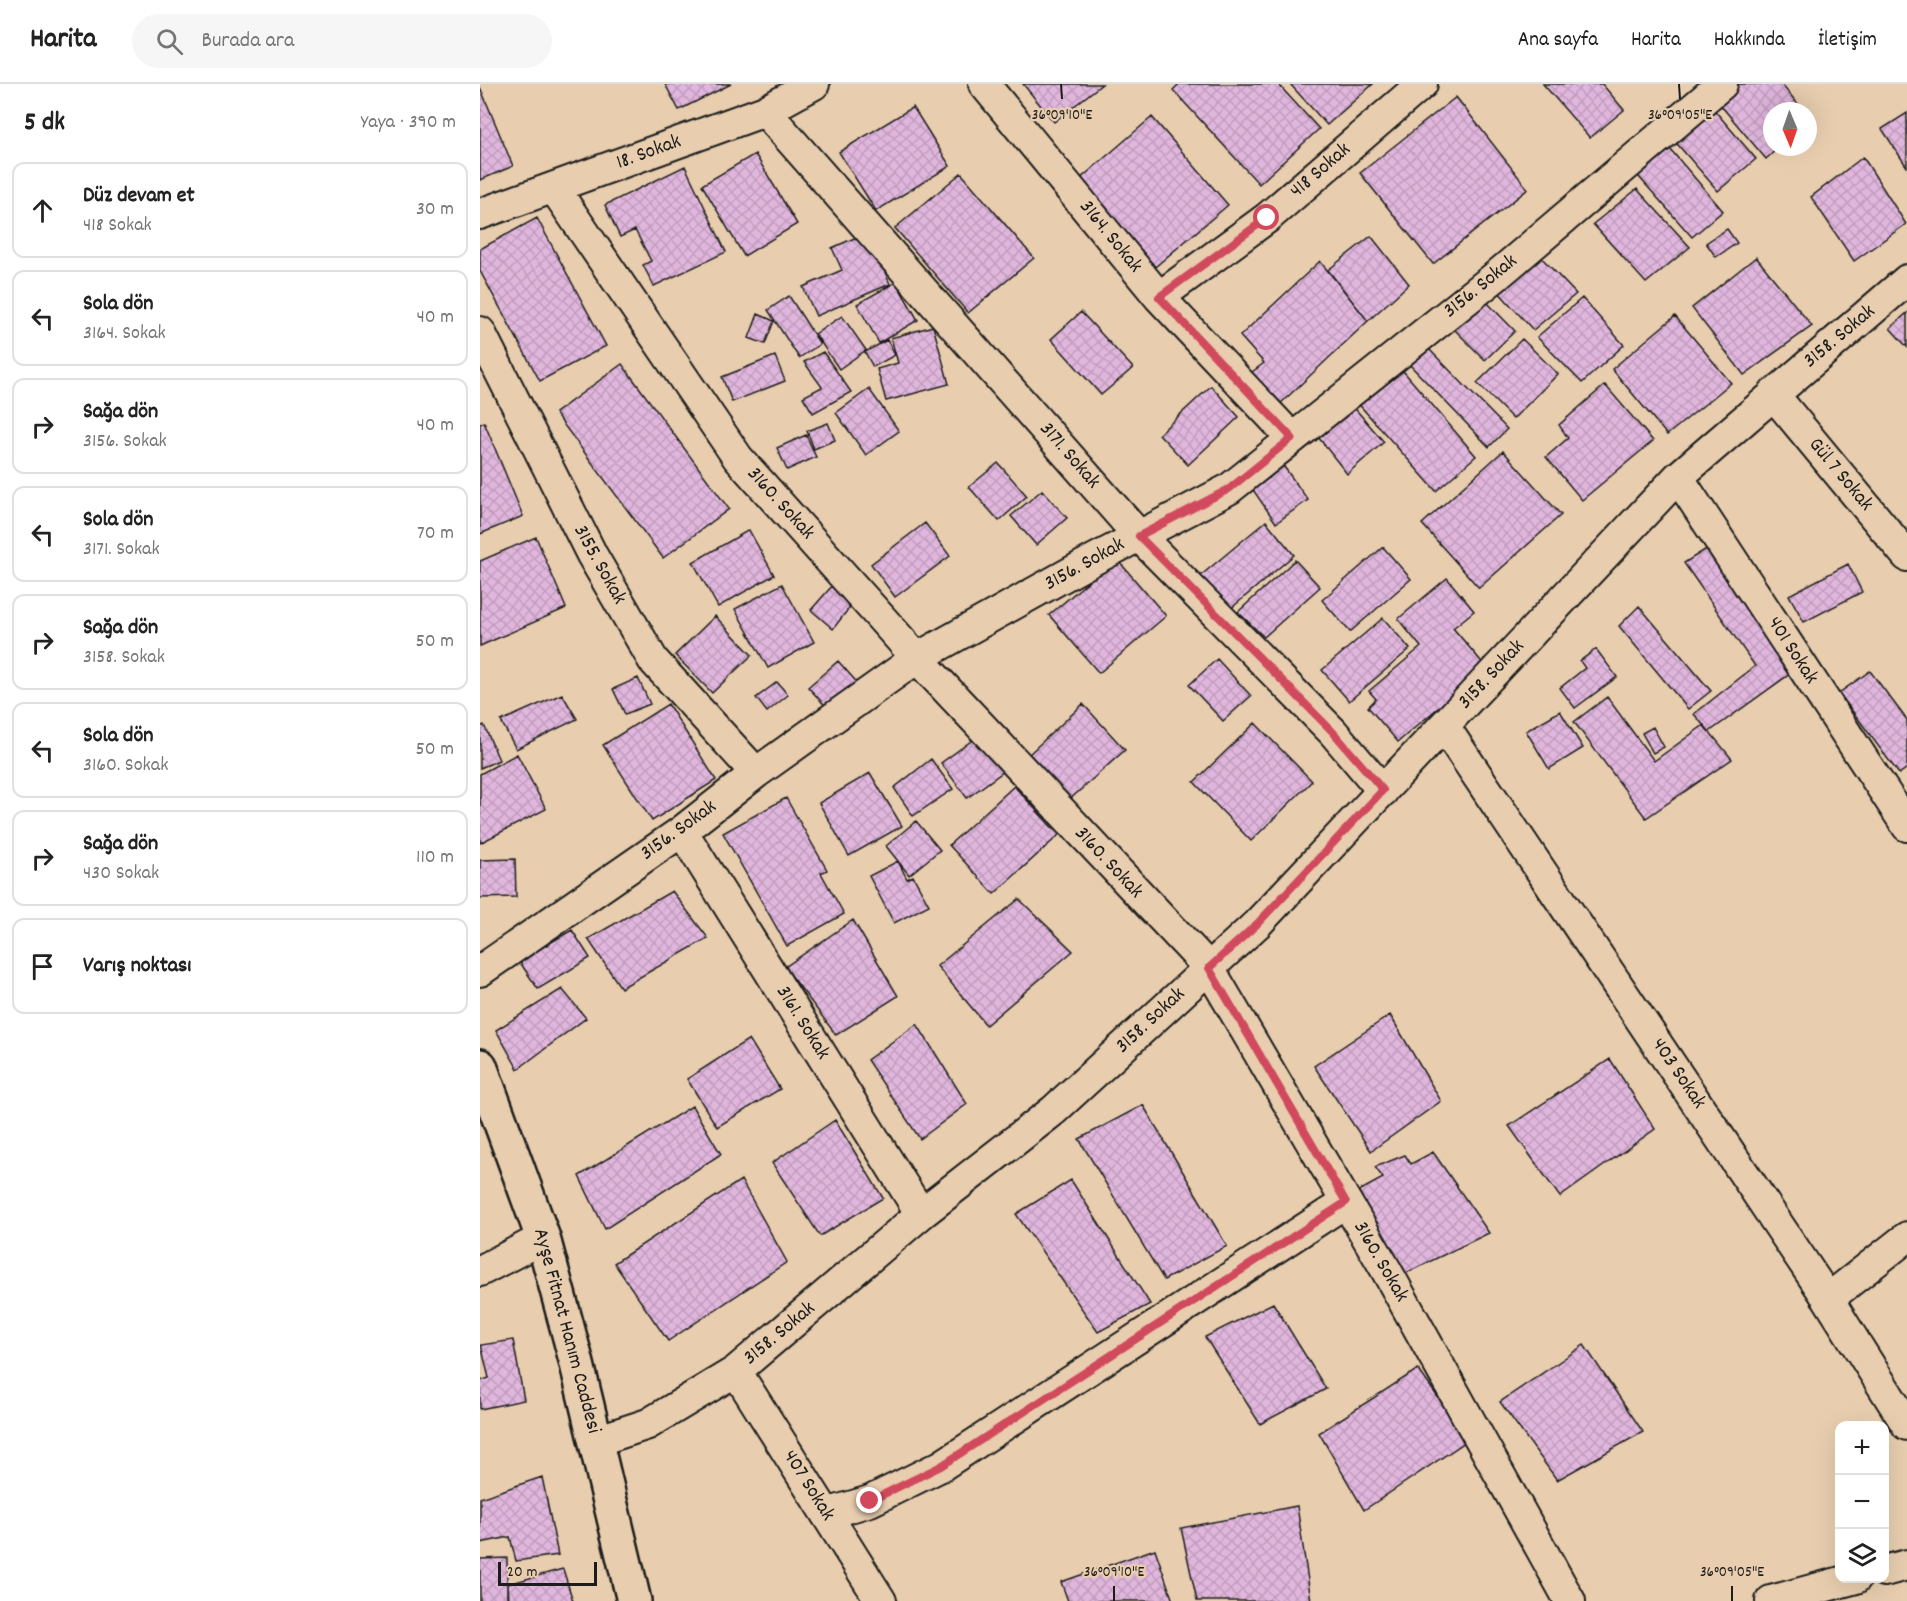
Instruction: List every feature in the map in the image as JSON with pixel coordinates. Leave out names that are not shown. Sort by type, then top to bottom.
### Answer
[{"type":"street","name":"18. Sokak","points":[[480,214],[765,111],[814,84]]},
{"type":"street","name":"3164. Sokak","points":[[984,84],[1159,297],[1292,438]]},
{"type":"street","name":"418 Sokak","points":[[1159,297],[1267,218],[1422,84]]},
{"type":"street","name":"3156. Sokak","points":[[480,971],[682,831],[756,773],[917,658],[1229,489],[1495,277],[1722,84]]},
{"type":"street","name":"3171. Sokak","points":[[765,111],[1139,536],[1333,732],[1383,790]]},
{"type":"street","name":"3160. Sokak","points":[[554,188],[738,458],[917,658],[1209,968],[1385,1268],[1570,1601]]},
{"type":"street","name":"3158. Sokak","points":[[596,1441],[648,1424],[736,1371],[921,1214],[1053,1111],[1257,924],[1678,477],[1907,280]]},
{"type":"street","name":"3155. Sokak","points":[[480,332],[591,555],[653,660],[756,773]]},
{"type":"street","name":"Gül 7 Sokak","points":[[1773,394],[1907,556]]},
{"type":"street","name":"401 Sokak","points":[[1678,477],[1907,826]]},
{"type":"street","name":"403 Sokak","points":[[1444,726],[1828,1299],[1907,1425]]},
{"type":"street","name":"3161. Sokak","points":[[682,831],[921,1214]]},
{"type":"street","name":"Ayşe Fitnat Hanım Caddesi","points":[[480,1066],[543,1238],[596,1441],[634,1601]]},
{"type":"street","points":[[826,1514],[870,1501],[941,1466],[1346,1202]]},
{"type":"street","points":[[1828,1299],[1907,1237]]},
{"type":"street","points":[[480,1272],[543,1238]]},
{"type":"street","name":"407 Sokak","points":[[736,1371],[881,1601]]},
{"type":"street","points":[[1889,1570],[1907,1565]]},
{"type":"street","points":[[1771,1601],[1838,1583]]},
{"type":"building","points":[[665,84],[731,84],[679,110]]},
{"type":"building","points":[[1023,84],[1102,84],[1054,122]]},
{"type":"building","points":[[1179,84],[1278,84],[1319,129],[1259,184],[1173,90]]},
{"type":"building","points":[[1290,84],[1373,84],[1327,125]]},
{"type":"building","points":[[1543,84],[1602,84],[1624,110],[1590,138]]},
{"type":"building","points":[[1737,84],[1781,84],[1796,102],[1763,102],[1763,155],[1717,101]]},
{"type":"building","points":[[480,87],[513,166],[480,180]]},
{"type":"building","points":[[1456,97],[1528,189],[1433,264],[1360,173]]},
{"type":"building","points":[[1710,105],[1756,159],[1718,191],[1672,138]]},
{"type":"building","points":[[913,107],[950,166],[876,211],[839,152]]},
{"type":"building","points":[[1907,113],[1907,167],[1882,129]]},
{"type":"building","points":[[1152,117],[1228,205],[1155,267],[1080,179]]},
{"type":"building","points":[[1664,142],[1723,211],[1692,237],[1632,169]]},
{"type":"building","points":[[755,154],[797,224],[744,256],[702,185]]},
{"type":"building","points":[[1863,157],[1906,224],[1854,261],[1811,197]]},
{"type":"building","points":[[685,166],[726,252],[654,286],[643,265],[651,261],[635,230],[620,237],[605,205]]},
{"type":"building","points":[[961,173],[1034,258],[968,313],[895,228]]},
{"type":"building","points":[[1637,189],[1690,247],[1646,283],[1593,224]]},
{"type":"building","points":[[537,218],[606,346],[540,381],[480,271],[480,249]]},
{"type":"building","points":[[1727,229],[1737,243],[1716,257],[1706,243]]},
{"type":"building","points":[[868,232],[890,284],[816,316],[803,287],[842,270],[832,248]]},
{"type":"building","points":[[1371,236],[1409,284],[1368,321],[1328,270]]},
{"type":"building","points":[[1539,255],[1576,294],[1533,330],[1497,290]]},
{"type":"building","points":[[1756,257],[1812,326],[1744,375],[1692,308]]},
{"type":"building","points":[[1320,261],[1368,321],[1280,404],[1252,372],[1264,363],[1240,336]]},
{"type":"building","points":[[896,282],[918,320],[879,343],[857,304]]},
{"type":"building","points":[[789,296],[820,344],[799,358],[768,310]]},
{"type":"building","points":[[1482,297],[1515,331],[1485,360],[1452,327]]},
{"type":"building","points":[[1582,298],[1624,345],[1582,383],[1537,337]]},
{"type":"building","points":[[1081,312],[1133,368],[1101,395],[1051,339]]},
{"type":"building","points":[[1907,313],[1907,347],[1890,328]]},
{"type":"building","points":[[758,314],[774,321],[765,344],[749,338]]},
{"type":"building","points":[[842,316],[866,350],[839,369],[815,334]]},
{"type":"building","points":[[1675,316],[1731,383],[1667,435],[1612,369]]},
{"type":"building","points":[[933,326],[949,384],[886,401],[877,369],[898,363],[891,338]]},
{"type":"building","points":[[1522,339],[1558,374],[1513,419],[1477,383]]},
{"type":"building","points":[[887,340],[895,355],[873,367],[865,352]]},
{"type":"building","points":[[1427,347],[1507,429],[1489,447],[1409,364]]},
{"type":"building","points":[[823,352],[851,392],[813,413],[803,397],[822,387],[804,362]]},
{"type":"building","points":[[775,356],[785,381],[732,402],[722,377]]},
{"type":"building","points":[[622,364],[729,509],[663,558],[555,413]]},
{"type":"building","points":[[1398,365],[1476,456],[1436,491],[1355,400]]},
{"type":"building","points":[[1605,385],[1653,441],[1582,500],[1546,457],[1568,438],[1559,425]]},
{"type":"building","points":[[1211,386],[1239,417],[1188,465],[1159,434]]},
{"type":"building","points":[[869,389],[899,431],[866,455],[836,413]]},
{"type":"building","points":[[1351,404],[1384,442],[1347,474],[1315,433]]},
{"type":"building","points":[[484,422],[523,516],[480,534],[480,424]]},
{"type":"building","points":[[828,423],[835,440],[814,449],[807,431]]},
{"type":"building","points":[[806,435],[816,457],[787,470],[777,448]]},
{"type":"building","points":[[1503,451],[1561,515],[1479,588],[1422,524]]},
{"type":"building","points":[[998,463],[1027,496],[999,521],[969,487]]},
{"type":"building","points":[[1282,464],[1308,500],[1276,523],[1251,487]]},
{"type":"building","points":[[1042,490],[1067,518],[1036,545],[1011,516]]},
{"type":"building","points":[[1266,521],[1294,555],[1228,611],[1199,577]]},
{"type":"building","points":[[925,523],[950,556],[895,597],[871,564]]},
{"type":"building","points":[[749,530],[774,575],[718,607],[693,562]]},
{"type":"building","points":[[536,537],[566,608],[480,646],[480,561]]},
{"type":"building","points":[[1383,547],[1411,579],[1350,632],[1322,600]]},
{"type":"building","points":[[1708,548],[1794,671],[1709,732],[1694,714],[1755,666],[1684,563]]},
{"type":"building","points":[[1116,558],[1166,616],[1099,673],[1049,615]]},
{"type":"building","points":[[1295,560],[1320,587],[1264,637],[1238,612]]},
{"type":"building","points":[[1848,564],[1862,592],[1804,622],[1789,595]]},
{"type":"building","points":[[1447,578],[1474,611],[1453,628],[1486,667],[1398,742],[1368,707],[1376,699],[1369,691],[1421,647],[1398,619]]},
{"type":"building","points":[[782,584],[814,642],[768,668],[735,609]]},
{"type":"building","points":[[832,586],[853,603],[833,629],[811,610]]},
{"type":"building","points":[[1639,606],[1711,691],[1688,709],[1619,626]]},
{"type":"building","points":[[715,616],[752,655],[712,693],[675,655]]},
{"type":"building","points":[[1383,618],[1410,649],[1349,701],[1322,670]]},
{"type":"building","points":[[1596,649],[1617,677],[1575,708],[1560,688],[1585,668],[1580,661]]},
{"type":"building","points":[[1217,659],[1251,696],[1223,721],[1189,685]]},
{"type":"building","points":[[838,661],[861,687],[832,713],[808,687]]},
{"type":"building","points":[[1870,671],[1907,720],[1907,768],[1899,774],[1839,693]]},
{"type":"building","points":[[638,678],[650,704],[625,714],[613,689]]},
{"type":"building","points":[[777,682],[788,695],[767,712],[756,698]]},
{"type":"building","points":[[562,694],[577,719],[516,749],[501,721]]},
{"type":"building","points":[[1607,697],[1654,761],[1704,725],[1732,759],[1646,818],[1574,722]]},
{"type":"building","points":[[668,704],[716,780],[652,821],[603,745]]},
{"type":"building","points":[[1083,704],[1125,750],[1068,801],[1027,756]]},
{"type":"building","points":[[1560,711],[1583,748],[1549,769],[1526,731]]},
{"type":"building","points":[[1255,723],[1312,781],[1251,841],[1194,782]]},
{"type":"building","points":[[484,725],[499,760],[480,768],[480,727]]},
{"type":"building","points":[[1653,727],[1664,747],[1653,753],[1642,733]]},
{"type":"building","points":[[978,736],[1004,771],[967,798],[941,763]]},
{"type":"building","points":[[517,754],[546,809],[480,843],[480,774]]},
{"type":"building","points":[[931,759],[953,789],[913,816],[894,788]]},
{"type":"building","points":[[870,773],[902,826],[849,856],[819,803]]},
{"type":"building","points":[[1014,786],[1059,835],[994,894],[949,845]]},
{"type":"building","points":[[786,798],[827,870],[821,873],[844,914],[787,946],[723,833]]},
{"type":"building","points":[[916,821],[940,850],[909,875],[886,846]]},
{"type":"building","points":[[515,859],[516,897],[480,898],[480,860]]},
{"type":"building","points":[[898,861],[907,879],[913,876],[929,905],[894,923],[869,876]]},
{"type":"building","points":[[672,891],[708,938],[621,988],[588,939]]},
{"type":"building","points":[[1019,899],[1073,951],[986,1025],[937,966]]},
{"type":"building","points":[[853,920],[898,996],[836,1035],[785,967]]},
{"type":"building","points":[[572,930],[590,958],[538,989],[519,961]]},
{"type":"building","points":[[562,989],[586,1018],[518,1069],[496,1030]]},
{"type":"building","points":[[1390,1015],[1441,1101],[1371,1151],[1314,1066]]},
{"type":"building","points":[[917,1024],[967,1104],[920,1139],[867,1060]]},
{"type":"building","points":[[749,1039],[780,1089],[717,1127],[687,1079]]},
{"type":"building","points":[[1610,1059],[1655,1129],[1560,1197],[1509,1126]]},
{"type":"building","points":[[1143,1105],[1227,1246],[1164,1280],[1079,1139]]},
{"type":"building","points":[[692,1106],[721,1154],[605,1229],[579,1176]]},
{"type":"building","points":[[835,1120],[883,1198],[820,1236],[772,1163]]},
{"type":"building","points":[[1433,1152],[1489,1233],[1406,1273],[1348,1197],[1383,1178],[1375,1167],[1405,1155],[1411,1164]]},
{"type":"building","points":[[741,1180],[787,1262],[668,1341],[614,1263]]},
{"type":"building","points":[[1071,1180],[1150,1304],[1098,1332],[1016,1214]]},
{"type":"building","points":[[1273,1303],[1326,1389],[1260,1424],[1205,1337]]},
{"type":"building","points":[[513,1340],[524,1400],[480,1409],[480,1381],[489,1378],[481,1345]]},
{"type":"building","points":[[1584,1345],[1643,1432],[1557,1480],[1500,1402]]},
{"type":"building","points":[[1418,1369],[1468,1440],[1364,1510],[1319,1433]]},
{"type":"building","points":[[542,1477],[558,1555],[516,1561],[510,1537],[480,1543],[480,1498]]},
{"type":"building","points":[[1297,1506],[1311,1601],[1197,1601],[1181,1528]]},
{"type":"building","points":[[1155,1549],[1173,1601],[1068,1601],[1061,1582]]},
{"type":"building","points":[[507,1558],[507,1601],[480,1601],[480,1559]]},
{"type":"building","points":[[563,1569],[573,1601],[509,1601],[508,1584]]},
{"type":"route","points":[[870,1501],[941,1466],[1346,1202],[1209,968],[1257,924],[1383,790],[1333,732],[1139,536],[1229,489],[1292,438],[1159,297],[1267,218]]}]
